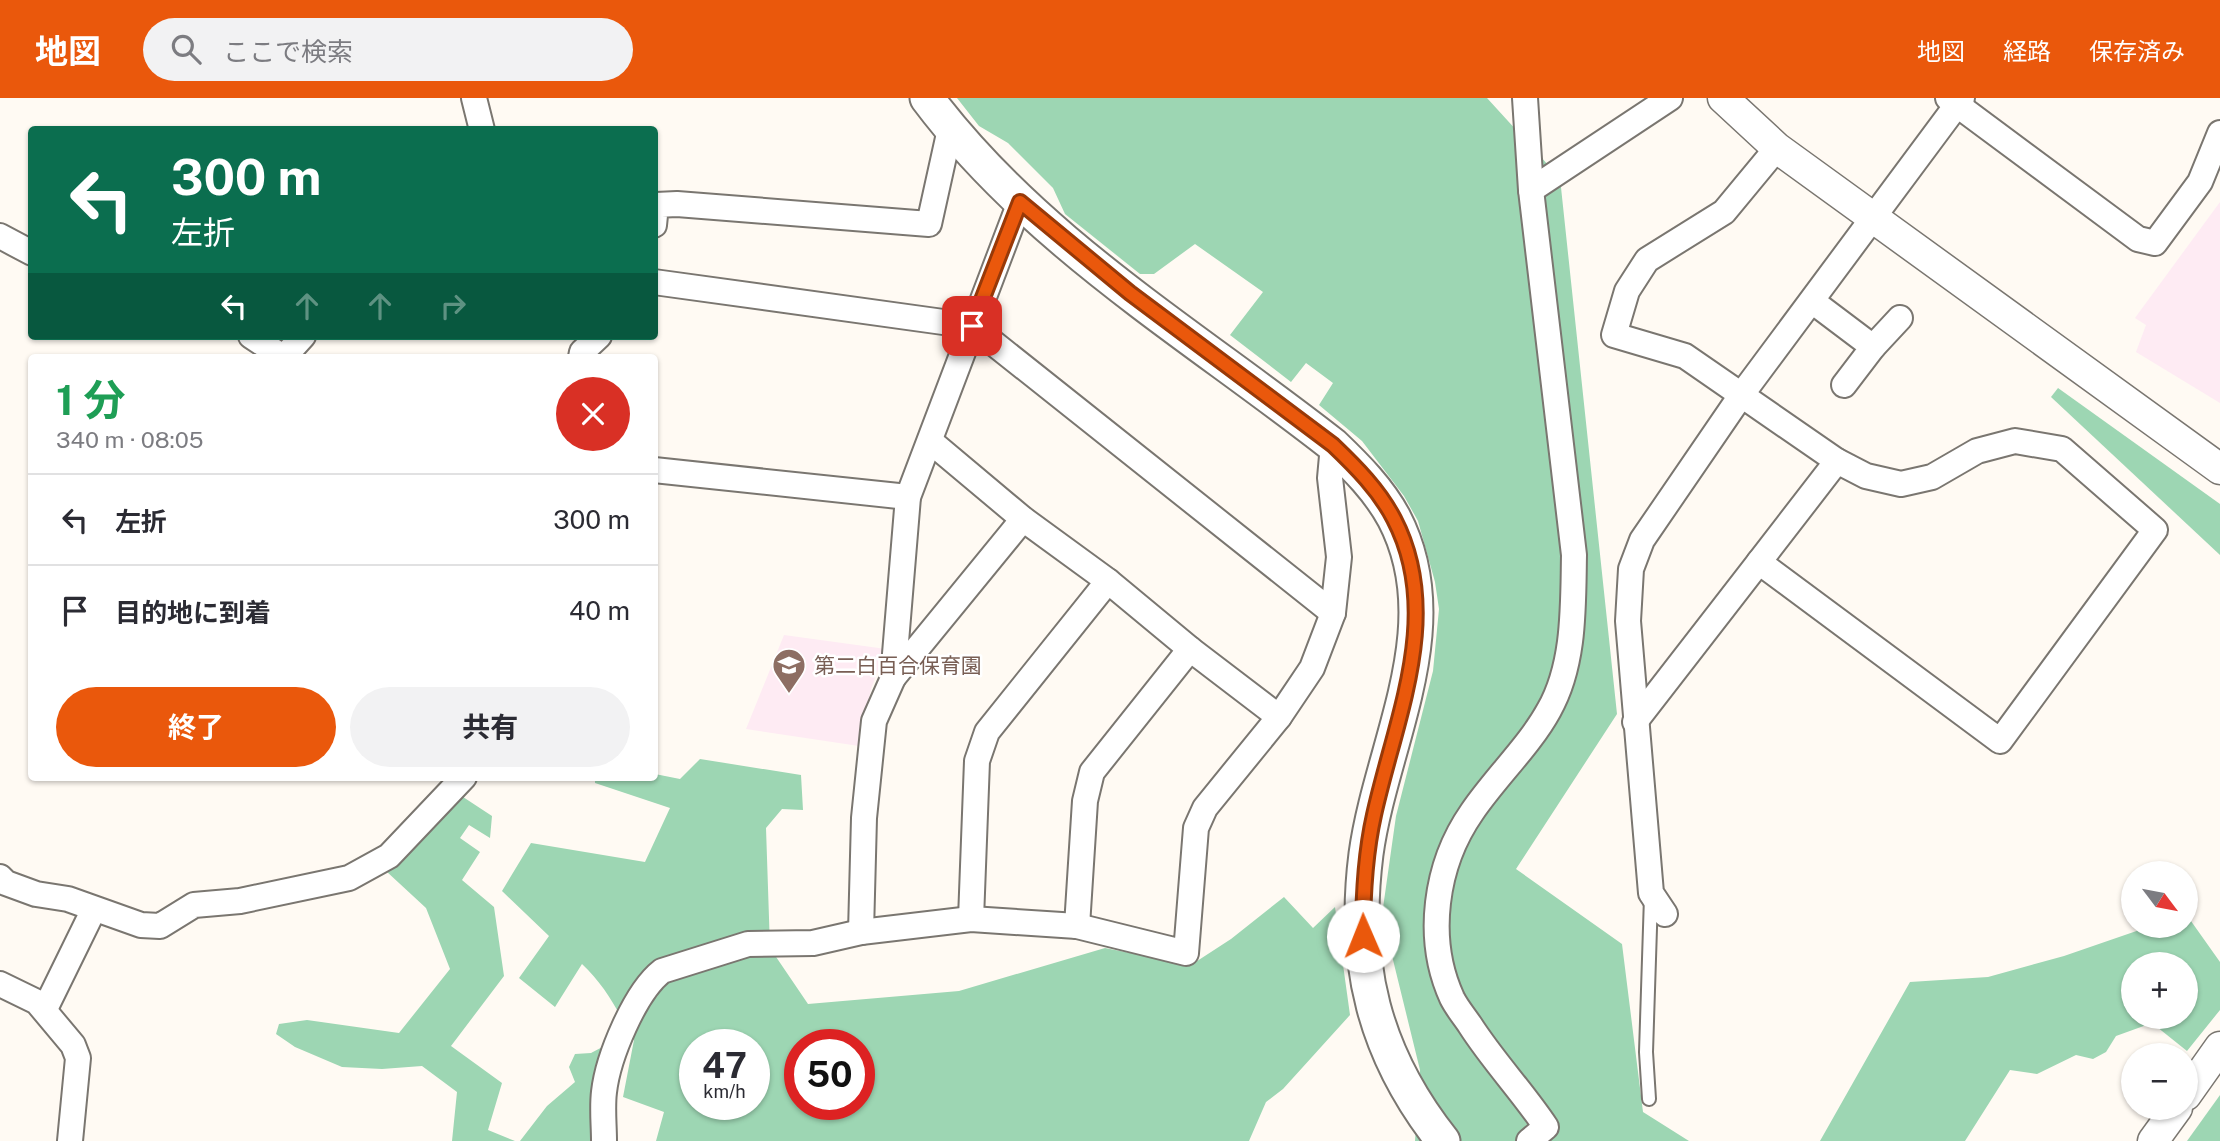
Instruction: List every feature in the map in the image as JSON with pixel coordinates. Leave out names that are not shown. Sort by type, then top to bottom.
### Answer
[{"type":"main road","points":[[927,98],[950,130],[1020,202],[1130,293],[1333,445],[1360,472],[1394,519],[1406,548],[1412,577],[1415,639],[1409,680],[1367,852],[1363,890],[1366,979],[1378,1029],[1396,1071],[1443,1141]]},
{"type":"street","points":[[474,98],[481,115],[482,126]]},
{"type":"street","points":[[1525,98],[1531,190],[1574,555],[1573,611],[1567,665],[1549,710],[1470,814],[1449,855],[1438,896],[1436,941],[1452,998],[1490,1056],[1524,1094],[1546,1127],[1529,1141]]},
{"type":"street","points":[[1531,190],[1670,98]]},
{"type":"street","points":[[1723,98],[1777,148],[2220,469]]},
{"type":"street","points":[[1665,914],[1651,893],[1628,621],[1631,569],[1642,540],[1742,394],[1874,217],[1956,100],[2138,239],[2155,243],[2200,182],[2220,133]]},
{"type":"street","points":[[658,205],[677,204],[929,225],[950,130]]},
{"type":"street","points":[[1759,562],[2000,741],[2155,530],[2062,449],[2015,441],[1978,451],[1932,477],[1901,484],[1866,476],[1837,461],[1685,356],[1614,335],[1627,291],[1647,260],[1724,212],[1777,148]]},
{"type":"street","points":[[893,678],[908,497],[1020,202]]},
{"type":"street","points":[[0,236],[28,251]]},
{"type":"street","points":[[658,283],[972,326],[1333,613]]},
{"type":"street","points":[[1812,301],[1873,347]]},
{"type":"street","points":[[1844,386],[1873,347],[1900,318]]},
{"type":"street","points":[[257,340],[279,354]]},
{"type":"street","points":[[287,354],[299,340]]},
{"type":"street","points":[[582,354],[595,340]]},
{"type":"street","points":[[930,441],[1023,519],[1108,581],[1190,649],[1279,717]]},
{"type":"street","points":[[604,1141],[604,1091],[618,1042],[651,980],[662,971],[748,944],[813,943],[861,932],[971,919],[1077,926],[1186,953],[1196,828],[1205,808],[1279,717],[1312,668],[1333,613],[1339,557],[1330,478],[1333,445]]},
{"type":"street","points":[[1636,722],[1837,461]]},
{"type":"street","points":[[658,470],[908,497]]},
{"type":"street","points":[[861,932],[864,818],[874,721],[893,678],[1023,519]]},
{"type":"street","points":[[971,919],[977,761],[987,732],[1108,581]]},
{"type":"street","points":[[1077,926],[1085,801],[1092,772],[1190,649]]},
{"type":"street","points":[[0,877],[6,883],[36,894],[68,900],[132,923],[160,926],[194,905],[240,901],[349,878],[389,856],[460,781]]},
{"type":"street","points":[[45,1009],[94,909]]},
{"type":"street","points":[[0,984],[37,1002],[73,1045],[78,1058],[70,1141]]},
{"type":"street","points":[[2198,1078],[2220,1047]]},
{"type":"street","points":[[2153,1141],[2168,1120]]},
{"type":"lane","points":[[1650,1099],[1646,1052],[1651,893]]},
{"type":"shaded area","points":[[2220,202],[2220,403],[2136,352],[2146,325],[2135,318]]},
{"type":"shaded area","points":[[784,635],[886,649],[871,689],[859,746],[746,729]]},
{"type":"green space","points":[[957,98],[1487,98],[1560,178],[1617,714],[1516,869],[1622,944],[1643,1112],[1689,1141],[1415,1141],[1420,1070],[1382,915],[1396,816],[1433,671],[1439,609],[1435,582],[1418,521],[1404,496],[1362,441],[1319,405],[1333,383],[1306,363],[1291,382],[1230,335],[1263,292],[1195,244],[1154,274],[1140,274],[1065,214],[1053,188],[1008,143],[979,126]]},
{"type":"green space","points":[[2058,388],[2220,504],[2220,555],[2051,397]]},
{"type":"green space","points":[[700,759],[801,775],[803,810],[782,809],[766,828],[770,948],[808,1004],[959,991],[1105,948],[1191,965],[1231,939],[1284,897],[1313,928],[1335,907],[1350,1015],[1283,1089],[1266,1102],[1249,1141],[656,1141],[664,1112],[623,1097],[634,1040],[611,1000],[582,964],[555,1007],[519,978],[549,936],[502,891],[531,843],[645,862],[670,808],[595,781],[658,781],[658,775],[680,779]]},
{"type":"green space","points":[[460,795],[492,816],[490,838],[469,825],[460,838],[480,852],[462,880],[494,907],[504,976],[451,1046],[502,1083],[488,1130],[515,1141],[452,1141],[457,1092],[422,1066],[382,1069],[342,1067],[295,1047],[276,1034],[279,1024],[307,1020],[399,1033],[450,969],[426,908],[386,871]]},
{"type":"green space","points":[[2198,931],[2220,962],[2220,1010],[2193,1043],[2177,1043],[2160,1029],[2198,1029],[2198,952],[2121,952],[2121,1029],[2135,1029],[2116,1036],[2106,1052],[2093,1059],[2076,1055],[2037,1074],[2010,1070],[1965,1141],[1820,1141],[1910,982],[1988,977],[2064,956],[2121,936],[2198,938]]},
{"type":"green space","points":[[608,1044],[594,1141],[520,1141],[547,1106],[575,1082],[569,1067],[575,1054],[591,1053]]},
{"type":"green space","points":[[2220,1095],[2220,1141],[2187,1141]]},
{"type":"place","name":"第二白百合保育園","points":[[789,695]]},
{"type":"route","points":[[972,326],[1020,202],[1060,238],[1130,293],[1282,404],[1333,445],[1378,494],[1394,519],[1406,548],[1412,577],[1415,639],[1409,680],[1374,813],[1367,852],[1363,890],[1363,936]]}]
